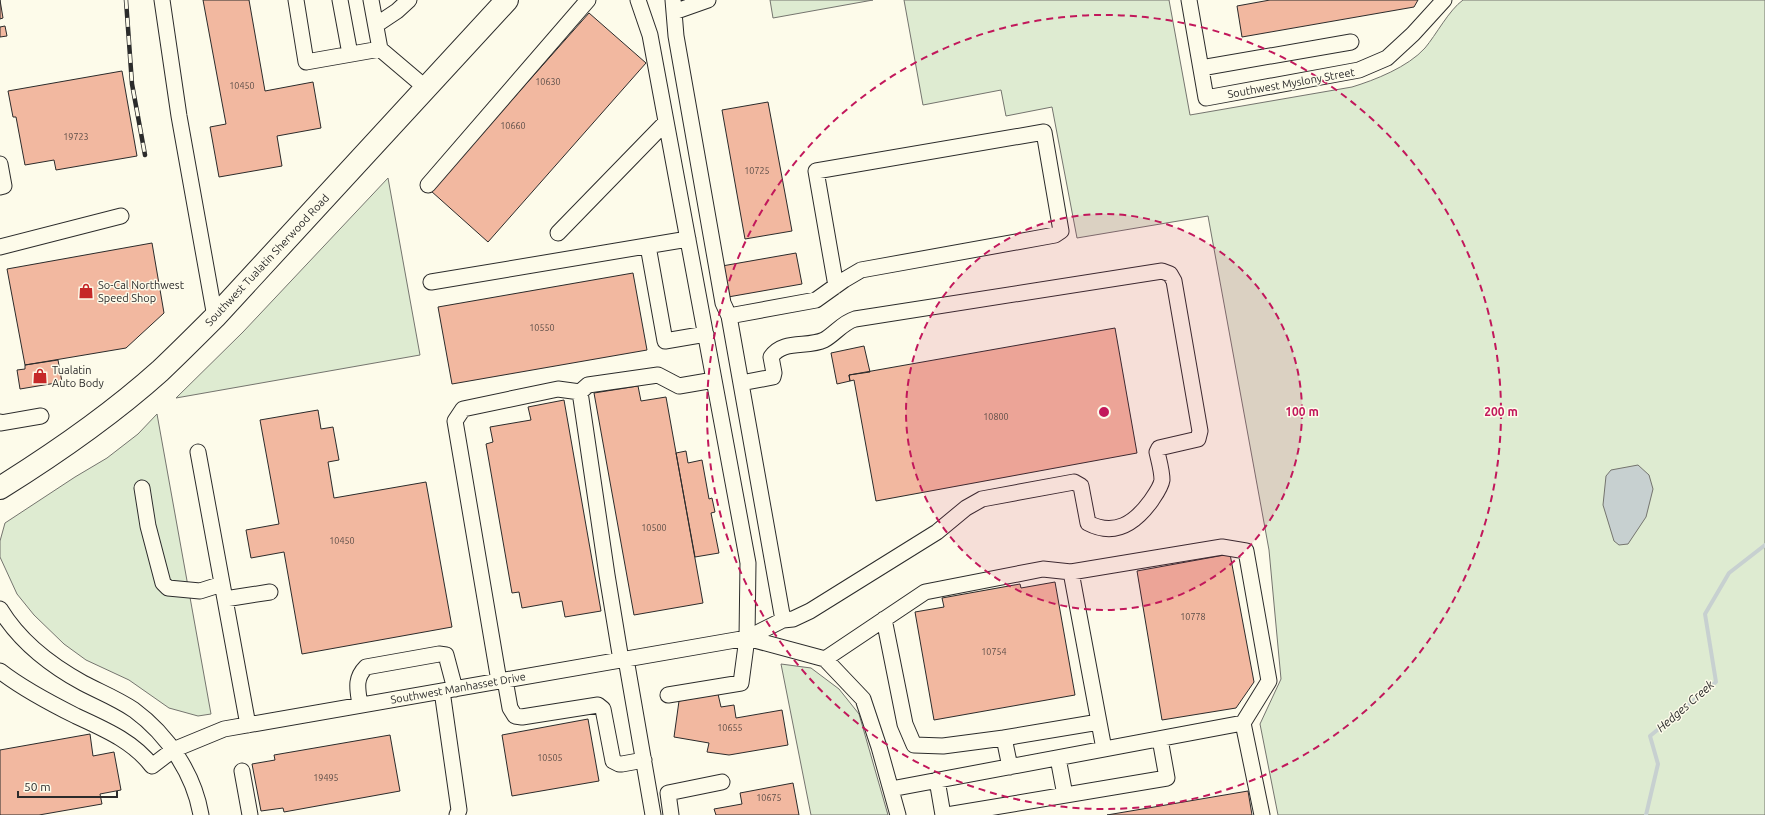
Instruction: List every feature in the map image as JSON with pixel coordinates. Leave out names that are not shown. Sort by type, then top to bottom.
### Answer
[{"type":"highway","name":"Southwest Tualatin Sherwood Road","points":[[0,488],[59,450],[116,408],[160,371],[215,317],[507,0]]},
{"type":"street","points":[[162,0],[179,116],[215,317]]},
{"type":"street","points":[[296,0],[306,62],[380,49]]},
{"type":"street","points":[[340,0],[350,54]]},
{"type":"street","points":[[371,0],[380,49],[426,88]]},
{"type":"street","points":[[376,25],[398,11],[409,0]]},
{"type":"street","points":[[428,185],[588,0]]},
{"type":"street","points":[[638,0],[650,35],[748,563],[747,638],[741,683],[668,694]]},
{"type":"street","points":[[708,0],[673,6],[676,36],[723,303],[729,316],[783,620]]},
{"type":"street","points":[[1189,0],[1201,68],[1351,42]]},
{"type":"street","name":"Southwest Myslony Street","points":[[1201,68],[1206,98],[1359,70],[1387,58],[1413,34],[1444,0]]},
{"type":"street","points":[[558,233],[666,122]]},
{"type":"street","points":[[729,316],[816,300],[861,270],[1055,235],[1061,231],[1044,132],[816,171],[836,286]]},
{"type":"street","points":[[0,164],[4,186],[0,187]]},
{"type":"street","points":[[0,247],[121,216]]},
{"type":"street","points":[[431,282],[688,239]]},
{"type":"street","points":[[648,246],[664,341],[706,334]]},
{"type":"street","points":[[741,383],[773,376],[774,373],[771,357],[780,348],[823,340],[841,326],[855,319],[1162,271],[1170,274],[1174,282],[1200,431],[1198,439],[1159,448],[1157,452],[1162,480],[1157,492],[1138,518],[1124,526],[1102,529],[1088,523],[1081,486],[1074,482],[982,499],[966,508],[937,532],[810,611],[793,619],[783,620],[747,638]]},
{"type":"street","points":[[653,815],[644,760],[606,575],[580,392],[588,385],[658,375],[679,386],[714,380]]},
{"type":"street","points":[[580,392],[558,389],[463,409],[455,421],[502,680],[510,708],[516,716],[522,717],[598,705],[601,706],[603,709],[613,761],[622,764],[644,760]]},
{"type":"street","points":[[0,422],[41,416]]},
{"type":"street","points":[[198,452],[248,725]]},
{"type":"street","points":[[142,488],[148,526],[163,583],[168,588],[200,591],[222,584]]},
{"type":"street","points":[[825,659],[925,592],[1044,569],[1071,572],[1222,547],[1246,551],[1269,680],[1243,723],[1262,815]]},
{"type":"street","points":[[1071,572],[1104,749]]},
{"type":"street","points":[[225,599],[270,592]]},
{"type":"street","points":[[1,613],[35,651],[68,674],[133,709],[163,737],[173,750],[195,791],[201,815]]},
{"type":"street","points":[[884,619],[905,724],[914,745],[943,746],[1004,738],[1099,722]]},
{"type":"street","points":[[747,638],[825,659],[862,699],[879,747],[898,815]]},
{"type":"street","name":"Southwest Manhasset Drive","points":[[0,671],[38,696],[113,732],[144,755],[152,766],[173,750],[224,729],[747,638]]},
{"type":"street","points":[[360,705],[356,683],[366,667],[439,654],[446,655],[449,660],[446,719],[459,810],[457,815]]},
{"type":"street","points":[[890,789],[1243,723]]},
{"type":"street","points":[[1004,738],[1010,766]]},
{"type":"street","points":[[947,815],[1168,778],[1160,739]]},
{"type":"street","points":[[1058,758],[1065,795]]},
{"type":"street","points":[[242,771],[250,815]]},
{"type":"street","points":[[937,780],[943,815]]},
{"type":"street","points":[[671,815],[668,793],[722,782]]},
{"type":"green space","points":[[770,0],[873,0],[773,18]]},
{"type":"green space","points":[[904,0],[1169,0],[1190,115],[1352,87],[1381,77],[1418,55],[1429,43],[1453,10],[1463,0],[1765,0],[1765,815],[1278,815],[1260,724],[1281,679],[1269,550],[1208,216],[1077,238],[1052,107],[1006,116],[1001,90],[923,105]]},
{"type":"green space","points":[[388,178],[420,355],[176,398],[243,332]]},
{"type":"green space","points":[[157,414],[211,714],[198,716],[169,708],[129,680],[86,660],[64,644],[34,615],[17,594],[0,557],[0,541],[5,523],[107,458],[138,434]]},
{"type":"green space","points":[[781,664],[811,668],[839,689],[859,714],[888,815],[811,815]]},
{"type":"shaded area","points":[[1638,465],[1649,475],[1653,489],[1646,517],[1628,544],[1619,545],[1614,541],[1603,505],[1606,476],[1611,470]]},
{"type":"building","points":[[0,0],[3,18],[0,19]]},
{"type":"building","points":[[203,0],[249,0],[265,91],[313,82],[321,128],[277,136],[282,166],[219,177],[210,127],[226,124]]},
{"type":"building","points":[[1270,0],[1418,0],[1414,7],[1242,37],[1237,6]]},
{"type":"building","points":[[589,13],[646,63],[488,242],[431,191]]},
{"type":"building","points":[[5,26],[7,36],[0,37],[0,27]]},
{"type":"building","points":[[122,71],[137,156],[56,170],[54,160],[25,165],[16,117],[13,117],[8,91]]},
{"type":"building","points":[[768,102],[792,231],[745,239],[722,110]]},
{"type":"building","name":"So-Cal Northwest Speed Shop","points":[[152,243],[164,313],[126,348],[25,365],[7,269]]},
{"type":"building","points":[[796,253],[802,284],[728,297],[722,266]]},
{"type":"building","points":[[633,273],[647,350],[452,384],[438,307]]},
{"type":"building","points":[[1115,328],[1137,453],[876,501],[854,380],[850,381],[849,375]]},
{"type":"building","points":[[864,346],[870,372],[849,375],[850,381],[837,384],[831,353]]},
{"type":"building","name":"Tualatin Auto Body","points":[[58,360],[62,382],[20,389],[17,370],[25,369],[25,365]]},
{"type":"building","points":[[638,386],[641,401],[666,397],[703,603],[634,615],[594,393]]},
{"type":"building","points":[[564,400],[601,611],[565,617],[562,601],[522,608],[519,592],[512,593],[486,444],[493,442],[490,427],[531,420],[528,407]]},
{"type":"building","points":[[318,410],[321,429],[333,427],[339,460],[328,462],[334,498],[426,482],[452,627],[302,654],[284,552],[251,558],[246,530],[279,524],[260,420]]},
{"type":"building","points":[[686,451],[688,463],[702,460],[709,499],[712,498],[715,512],[711,513],[719,553],[695,557],[676,453]]},
{"type":"building","points":[[1230,554],[1254,682],[1236,708],[1162,720],[1137,571]]},
{"type":"building","points":[[1055,582],[1075,695],[934,720],[915,612],[944,607],[942,598],[1020,584],[1021,588]]},
{"type":"building","points":[[718,694],[721,707],[734,705],[736,718],[782,710],[788,745],[729,755],[707,752],[709,743],[674,737],[679,701]]},
{"type":"building","points":[[588,719],[599,781],[512,796],[502,735]]},
{"type":"building","points":[[90,734],[93,756],[114,752],[121,790],[100,794],[102,804],[39,815],[0,815],[0,750]]},
{"type":"building","points":[[390,735],[400,791],[284,812],[283,808],[261,811],[252,764],[275,760],[274,755]]},
{"type":"building","points":[[793,783],[799,815],[716,815],[714,809],[742,804],[740,793]]},
{"type":"building","points":[[1248,791],[1252,815],[1107,815]]},
{"type":"waterway","name":"Hedges Creek","points":[[1646,815],[1658,764],[1650,736],[1716,682],[1705,614],[1729,573],[1765,545]]},
{"type":"railway","points":[[126,0],[132,84],[145,155]]},
{"type":"place","name":"So-Cal Northwest Speed Shop","points":[[86,291]]},
{"type":"place","name":"Tualatin Auto Body","points":[[40,376]]}]
